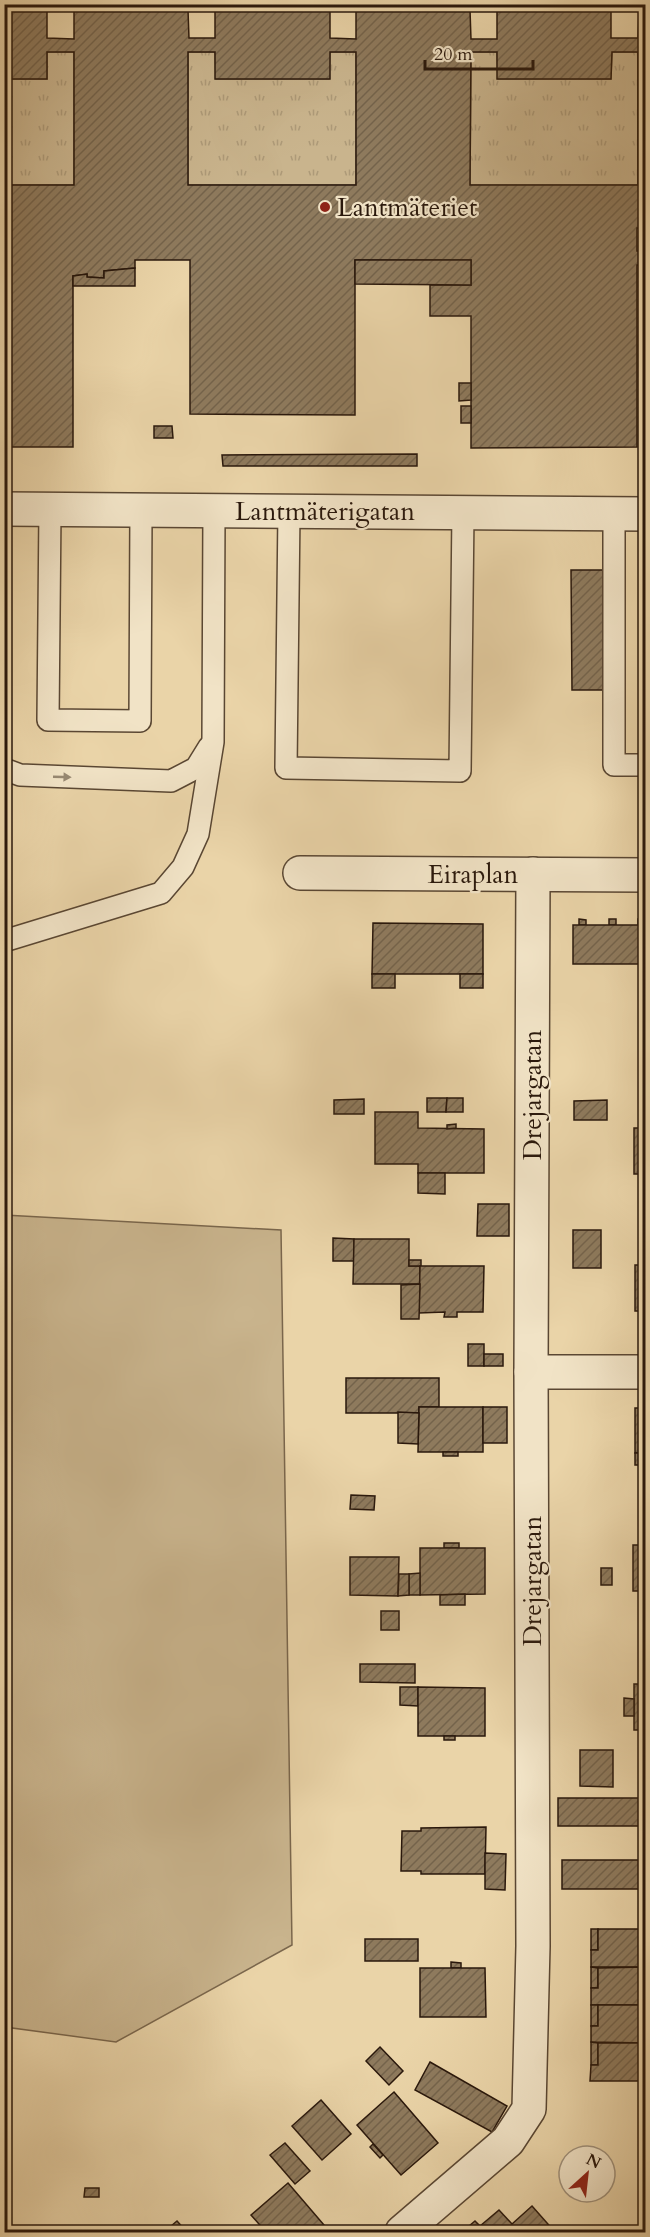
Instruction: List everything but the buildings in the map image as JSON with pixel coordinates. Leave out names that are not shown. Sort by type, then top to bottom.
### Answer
[{"type":"street","name":"Lantmäterigatan","points":[[4,509],[630,514]]},
{"type":"street","name":"Eiraplan","points":[[300,873],[645,875]]},
{"type":"street","name":"Drejargatan","points":[[402,2232],[508,2141],[529,2109],[533,1946],[531,1372],[533,874]]},
{"type":"street","points":[[531,1372],[645,1372]]},
{"type":"lane","points":[[50,509],[48,720],[140,721],[141,510]]},
{"type":"lane","points":[[4,942],[161,893],[183,867],[198,834],[213,741],[214,510]]},
{"type":"lane","points":[[289,511],[286,768],[460,771],[463,512]]},
{"type":"lane","points":[[630,514],[614,765],[645,765]]},
{"type":"lane","points":[[4,769],[20,776],[171,781],[196,768],[213,741]]},
{"type":"green space","points":[[47,52],[74,52],[74,185],[5,185],[5,79],[47,79]]},
{"type":"green space","points":[[188,52],[215,52],[216,79],[329,79],[330,52],[356,52],[356,185],[188,185]]},
{"type":"green space","points":[[471,52],[497,52],[498,79],[611,79],[612,52],[638,52],[638,185],[470,185]]},
{"type":"green space","points":[[4,1215],[281,1230],[292,1945],[116,2042],[5,2027],[9,1780],[4,1763]]},
{"type":"green space","points":[[5,1763],[9,1780],[5,1966]]},
{"type":"place","name":"Lantmäteriet","points":[[325,207]]}]
